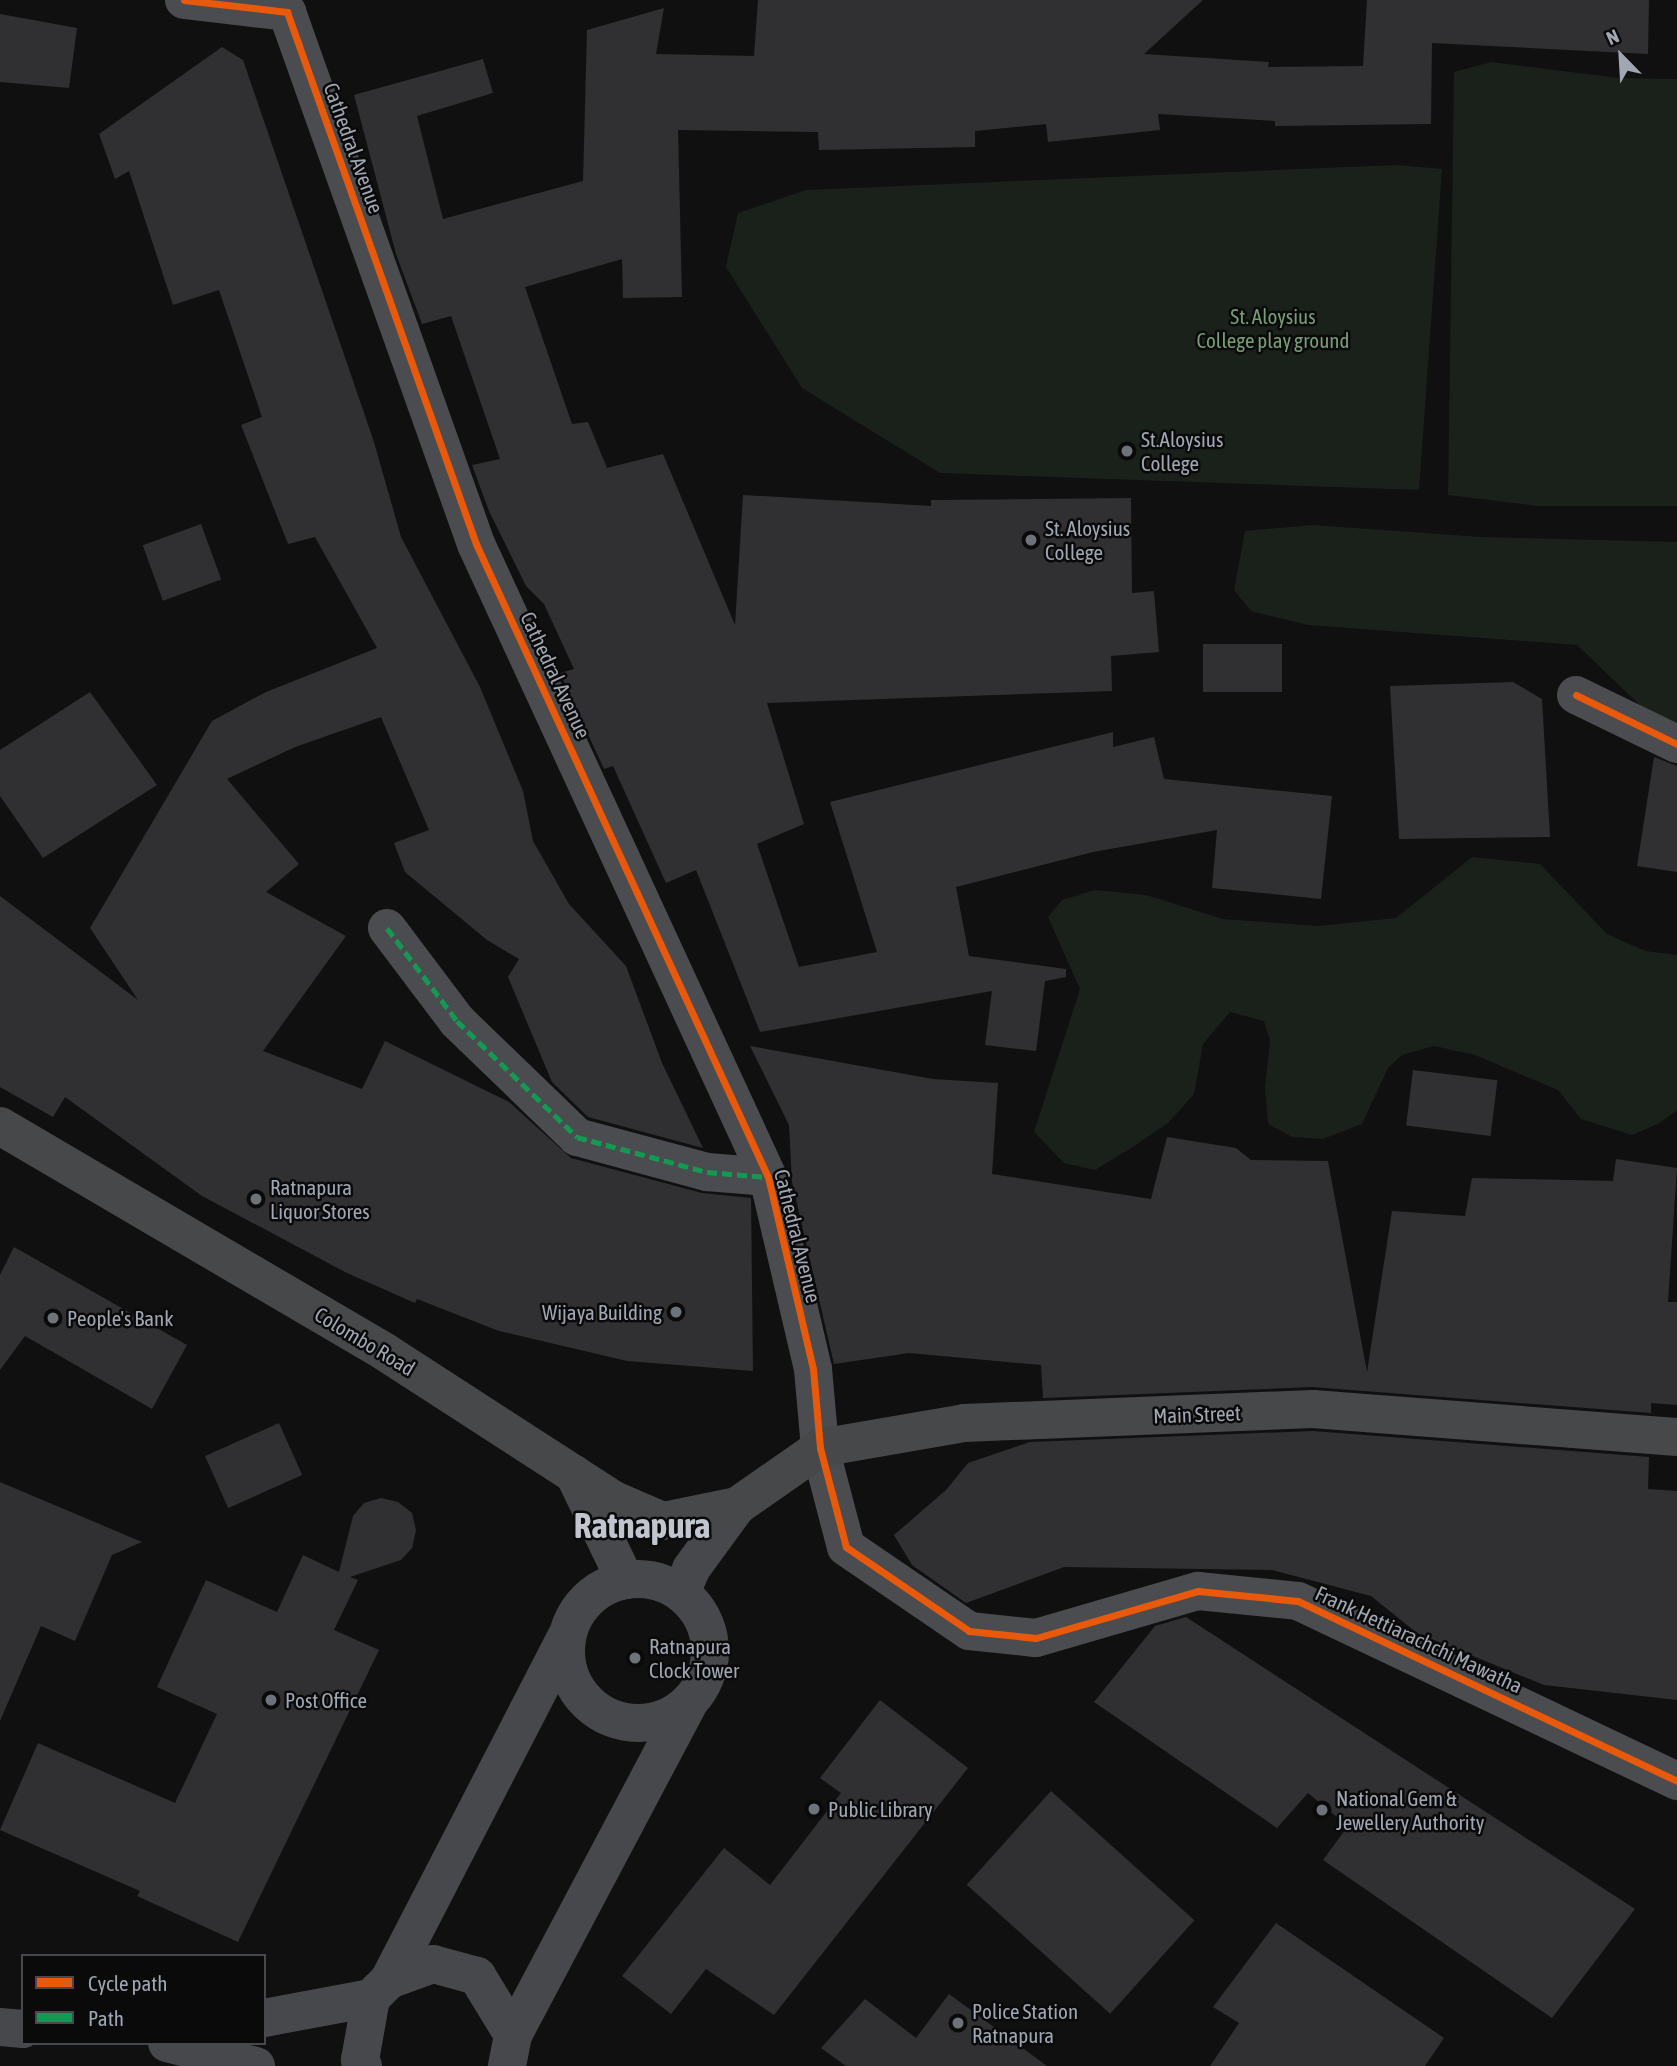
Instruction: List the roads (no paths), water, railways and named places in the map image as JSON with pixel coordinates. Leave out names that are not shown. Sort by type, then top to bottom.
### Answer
[{"type":"highway","name":"Colombo Road","points":[[0,1126],[385,1352],[614,1500],[663,1521],[737,1506]]},
{"type":"highway","name":"Main Street","points":[[737,1506],[820,1448],[964,1423],[1314,1409],[1677,1437]]},
{"type":"main road","points":[[574,1474],[625,1580]]},
{"type":"main road","points":[[681,1593],[691,1570],[737,1506]]},
{"type":"main road","points":[[363,2066],[360,2060],[380,1989],[567,1635],[574,1615],[588,1599],[625,1580],[645,1579],[681,1593],[696,1608],[710,1646],[705,1676],[689,1702],[510,2050]]},
{"type":"main road","points":[[567,1635],[565,1658],[571,1680],[583,1700],[601,1715],[624,1723],[647,1724],[670,1716],[689,1702]]},
{"type":"main road","points":[[266,2018],[380,1989],[433,1964],[477,1976],[510,2050]]},
{"type":"main road","points":[[0,2027],[21,2029]]},
{"type":"main road","points":[[175,2045],[256,2066]]},
{"type":"street","name":"Cathedral Avenue","points":[[184,0],[287,12],[476,544],[768,1177],[813,1368],[820,1448]]},
{"type":"street","points":[[1576,695],[1677,744]]},
{"type":"street","points":[[387,928],[457,1021],[577,1137],[707,1172],[768,1177]]},
{"type":"street","name":"Frank Hettiarachchi Mawatha","points":[[820,1448],[846,1547],[969,1631],[1037,1638],[1198,1591],[1298,1601],[1677,1781]]},
{"type":"place","name":"St.Aloysius College","points":[[1127,451]]},
{"type":"place","name":"St. Aloysius College","points":[[1031,540]]},
{"type":"place","name":"Ratnapura Liquor Stores","points":[[256,1199]]},
{"type":"place","name":"Wijaya Building","points":[[676,1312]]},
{"type":"place","name":"People's Bank","points":[[53,1318]]},
{"type":"place","name":"Ratnapura Clock Tower","points":[[635,1658]]},
{"type":"place","name":"Post Office","points":[[271,1700]]},
{"type":"place","name":"Public Library","points":[[814,1809]]},
{"type":"place","name":"National Gem & Jewellery Authority","points":[[1322,1810]]},
{"type":"place","name":"Police Station Ratnapura","points":[[958,2023]]},
{"type":"district","name":"Ratnapura","points":[[642,1525]]},
{"type":"park label","name":"St. Aloysius College play ground","points":[[1273,328]]}]
